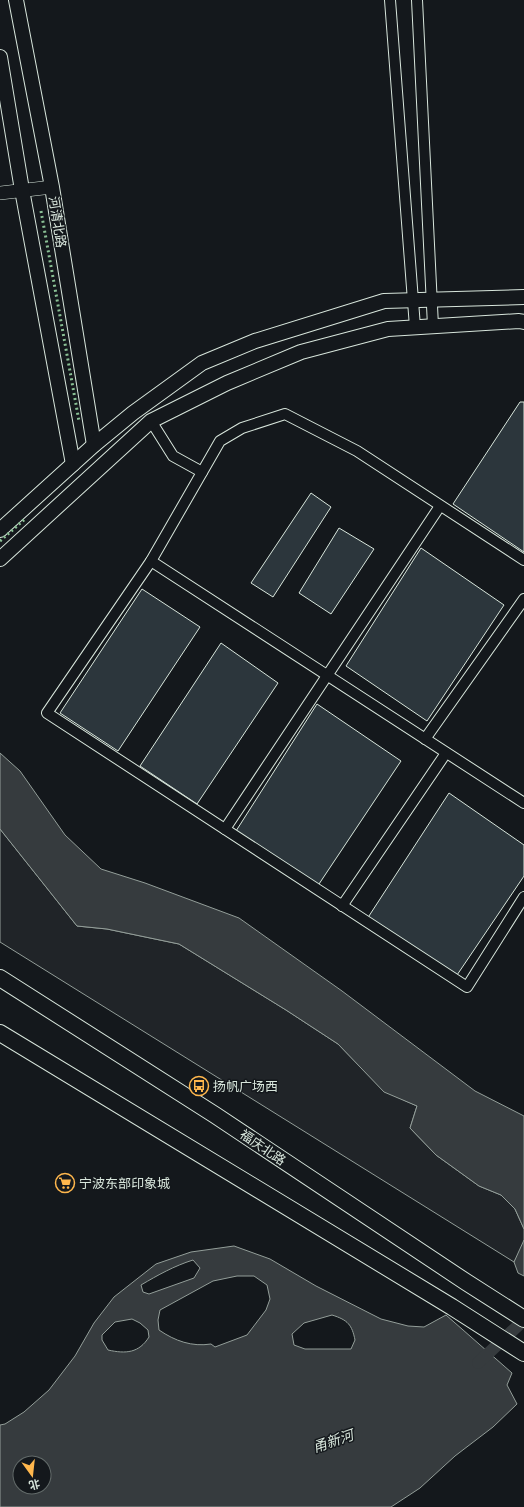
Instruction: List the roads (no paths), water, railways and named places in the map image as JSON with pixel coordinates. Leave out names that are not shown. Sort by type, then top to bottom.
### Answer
[{"type":"main road","name":"河清北路","points":[[16,0],[52,187],[94,444]]},
{"type":"main road","points":[[0,57],[22,190],[73,464]]},
{"type":"main road","points":[[0,530],[94,444],[133,413],[202,363],[255,341],[384,302],[524,297]]},
{"type":"main road","points":[[0,559],[151,421],[227,383],[301,352],[388,329],[519,321],[524,322]]},
{"type":"main road","name":"福庆北路","points":[[0,978],[215,1115],[524,1319]]},
{"type":"main road","points":[[0,1033],[452,1307],[524,1353]]},
{"type":"street","points":[[390,0],[415,327]]},
{"type":"street","points":[[417,0],[433,326]]},
{"type":"street","points":[[0,193],[52,187]]},
{"type":"street","points":[[524,560],[357,451],[285,414],[242,428],[220,441],[150,561],[47,713],[467,987],[524,897]]},
{"type":"street","points":[[151,421],[173,456],[202,472]]},
{"type":"street","points":[[225,829],[440,506]]},
{"type":"street","points":[[150,561],[524,803]]},
{"type":"street","points":[[425,739],[524,599]]},
{"type":"street","points":[[342,906],[446,753]]},
{"type":"water","points":[[0,753],[20,771],[65,835],[101,869],[145,883],[239,918],[342,991],[475,1091],[524,1116],[524,1229],[515,1209],[501,1195],[479,1186],[436,1155],[410,1128],[417,1106],[384,1092],[338,1044],[179,944],[107,929],[77,926],[0,829]]},
{"type":"water","points":[[524,1240],[524,1276],[518,1273],[514,1262]]},
{"type":"water","points":[[234,1246],[270,1259],[316,1286],[381,1319],[408,1326],[424,1327],[446,1315],[512,1373],[507,1385],[517,1404],[493,1427],[455,1456],[420,1488],[391,1507],[0,1507],[0,1425],[5,1424],[24,1412],[49,1390],[75,1356],[94,1323],[114,1297],[156,1264],[191,1252]],"holes":[[[193,1260],[200,1268],[194,1278],[149,1294],[143,1292],[141,1285],[166,1271]],[[237,1276],[254,1276],[267,1285],[270,1299],[266,1310],[247,1335],[215,1347],[211,1344],[190,1344],[177,1340],[159,1330],[158,1320],[160,1310],[213,1281]],[[332,1315],[346,1321],[351,1327],[355,1340],[351,1349],[305,1349],[294,1345],[292,1334],[304,1323]],[[132,1319],[140,1323],[148,1330],[149,1337],[141,1346],[132,1351],[121,1352],[108,1350],[102,1340],[102,1335],[115,1322]]]},
{"type":"waterway","name":"甬新河","points":[[478,1363],[524,1320]]},
{"type":"place","name":"扬帆广场西","points":[[199,1086]]},
{"type":"place","name":"宁波东部印象城","points":[[65,1183]]}]
